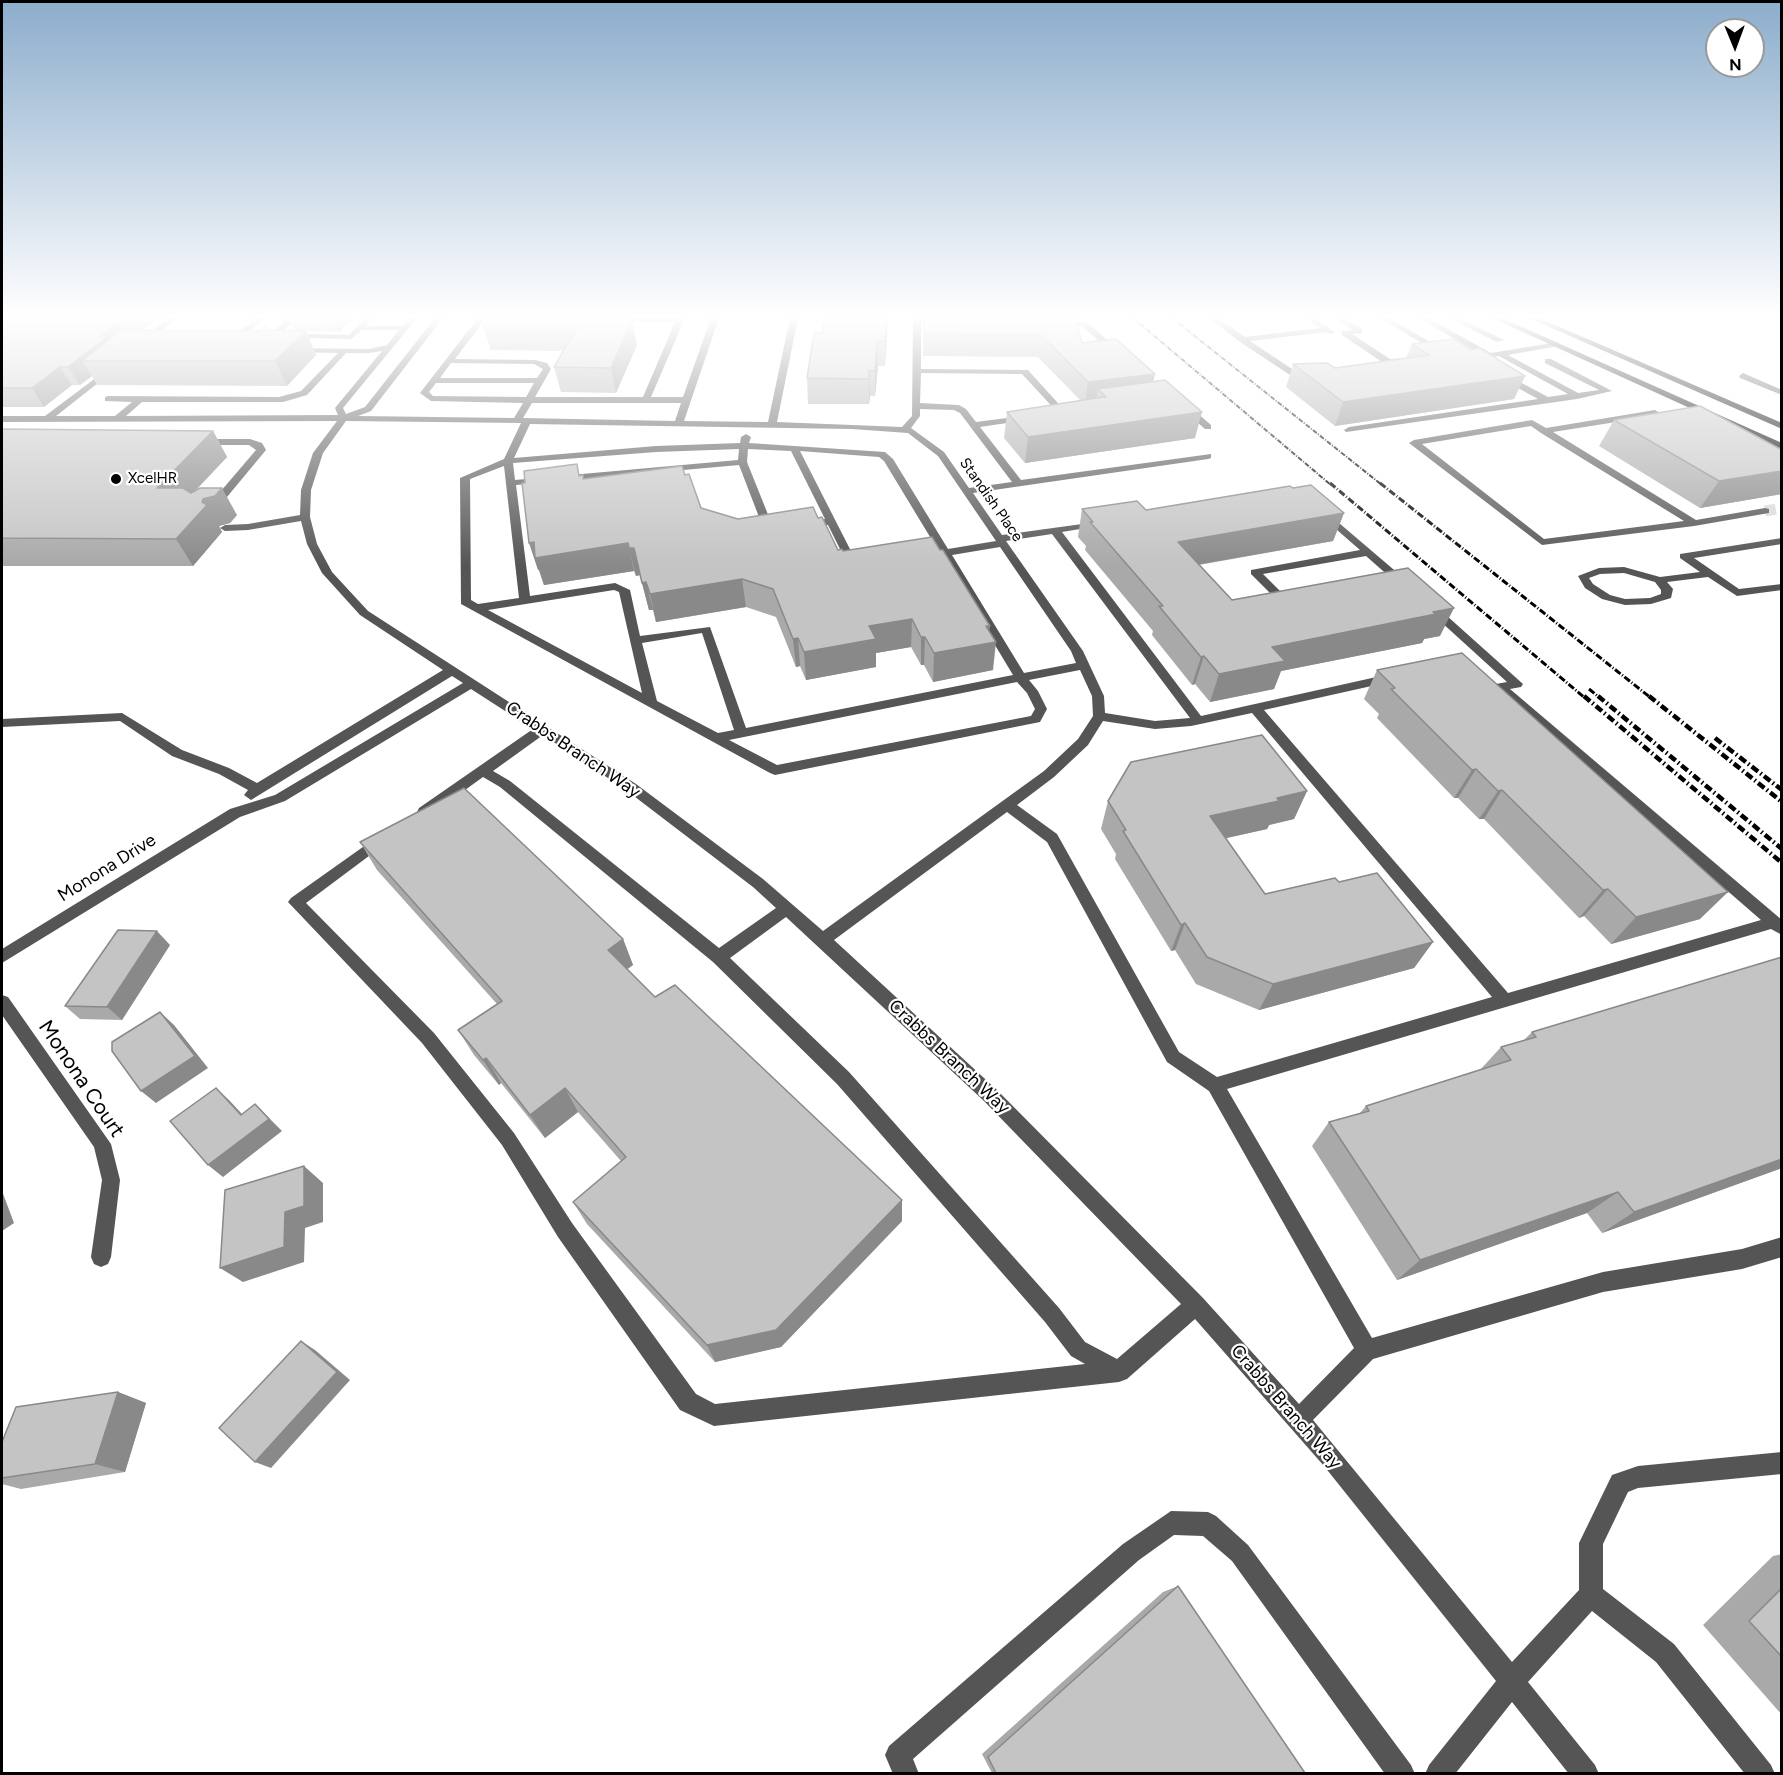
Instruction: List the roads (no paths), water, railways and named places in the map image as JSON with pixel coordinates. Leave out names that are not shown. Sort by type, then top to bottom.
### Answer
[{"type":"main road","points":[[1681,401],[1782,447]]},
{"type":"main road","points":[[1724,401],[1782,426]]},
{"type":"street","points":[[48,418],[70,401]]},
{"type":"street","points":[[110,426],[138,401]]},
{"type":"street","name":"Crabbs Branch Way","points":[[343,418],[339,408],[345,401]]},
{"type":"street","name":"Crabbs Branch Way","points":[[374,401],[368,408],[343,418],[318,453],[306,490],[305,517],[312,544],[327,573],[364,613],[631,787],[758,883],[990,1095],[1196,1305],[1332,1458],[1586,1773]]},
{"type":"street","points":[[525,600],[508,461],[529,401]]},
{"type":"street","points":[[678,424],[686,401]]},
{"type":"street","points":[[772,424],[777,401]]},
{"type":"street","points":[[904,430],[916,416],[916,401]]},
{"type":"street","points":[[1052,401],[1062,412]]},
{"type":"street","points":[[1178,401],[1208,427]]},
{"type":"street","points":[[1349,430],[1541,401]]},
{"type":"street","points":[[916,406],[956,407],[963,411],[1019,484]]},
{"type":"street","points":[[1051,414],[1072,411]]},
{"type":"street","points":[[1544,430],[1655,413],[1672,423],[1683,424]]},
{"type":"street","points":[[973,425],[1040,416]]},
{"type":"street","points":[[159,426],[167,418]]},
{"type":"street","name":"Standish Place","points":[[2,419],[343,418],[772,424],[910,430],[941,454],[1077,651],[1098,696],[1099,716]]},
{"type":"street","points":[[1702,424],[1721,419]]},
{"type":"street","points":[[1694,523],[1532,423],[1414,443],[1542,542],[1694,523],[1765,511]]},
{"type":"street","points":[[750,424],[742,462],[769,530],[779,529]]},
{"type":"street","points":[[191,442],[250,442],[259,445],[261,450],[206,515]]},
{"type":"street","points":[[744,446],[882,454],[888,459],[1041,709],[1035,719],[775,770],[465,602],[465,478],[508,461],[656,449],[744,446]]},
{"type":"street","points":[[794,448],[850,559],[860,563],[871,563]]},
{"type":"street","points":[[967,491],[1208,456]]},
{"type":"street","points":[[512,483],[742,462]]},
{"type":"street","points":[[1314,505],[1368,552],[1393,580],[1421,598],[1481,658],[1517,684],[1500,687],[1778,925]]},
{"type":"street","points":[[225,528],[248,527],[305,517]]},
{"type":"street","points":[[800,526],[831,521]]},
{"type":"street","points":[[923,556],[1112,521]]},
{"type":"street","points":[[1055,530],[1198,720]]},
{"type":"street","points":[[1782,541],[1684,556],[1737,593],[1782,587]]},
{"type":"street","points":[[1307,596],[1284,601],[1255,572],[1368,552]]},
{"type":"street","points":[[1659,580],[1667,589],[1667,596],[1651,601],[1625,602],[1606,597],[1588,586],[1583,576],[1599,571],[1624,570],[1648,574],[1659,580],[1709,574]]},
{"type":"street","points":[[476,608],[615,586],[624,590],[651,703]]},
{"type":"street","points":[[635,640],[706,628],[741,733]]},
{"type":"street","points":[[716,738],[1084,665]]},
{"type":"street","name":"Monona Drive","points":[[235,813],[257,789],[452,670]]},
{"type":"street","points":[[823,940],[1049,774],[1083,742],[1099,716],[1155,725],[1198,720],[1405,675]]},
{"type":"street","name":"Monona Drive","points":[[2,957],[235,813],[280,798],[472,683]]},
{"type":"street","points":[[1255,708],[1505,1001]]},
{"type":"street","points":[[2,723],[122,717],[177,753],[224,771],[257,789]]},
{"type":"street","points":[[543,729],[296,902],[428,1038],[508,1138],[565,1230],[688,1402],[714,1415],[1119,1371],[1196,1305]]},
{"type":"street","points":[[483,771],[505,784],[719,957],[843,1078],[1052,1314],[1078,1349],[1119,1371]]},
{"type":"street","points":[[1007,805],[1035,823],[1052,838],[1173,1057],[1215,1085],[1367,1350]]},
{"type":"street","points":[[719,957],[786,909]]},
{"type":"street","points":[[1215,1085],[1778,925]]},
{"type":"street","name":"Monona Court","points":[[2,1002],[102,1144],[111,1180],[101,1257]]},
{"type":"street","points":[[1298,1420],[1367,1350],[1603,1282],[1742,1259],[1782,1247]]},
{"type":"street","points":[[1438,1773],[1512,1681],[1591,1595],[1591,1543],[1620,1483],[1638,1477],[1782,1463]]},
{"type":"street","points":[[906,1773],[898,1755],[1131,1552],[1171,1523],[1208,1524],[1240,1553],[1402,1773]]},
{"type":"street","points":[[1591,1595],[1665,1653],[1762,1773]]},
{"type":"tunnel","points":[[1765,511],[1782,508]]},
{"type":"railway","points":[[1231,401],[1331,485]]},
{"type":"railway","points":[[1276,401],[1382,485]]},
{"type":"railway","points":[[1330,483],[1585,698]]},
{"type":"railway","points":[[1380,483],[1651,698]]},
{"type":"railway","points":[[1589,689],[1600,698]]},
{"type":"railway","points":[[1584,696],[1782,863]]},
{"type":"railway","points":[[1598,696],[1782,849]]},
{"type":"railway","points":[[1649,696],[1782,802]]},
{"type":"railway","points":[[1715,738],[1782,790]]},
{"type":"place","name":"XcelHR","points":[[116,479]]}]
